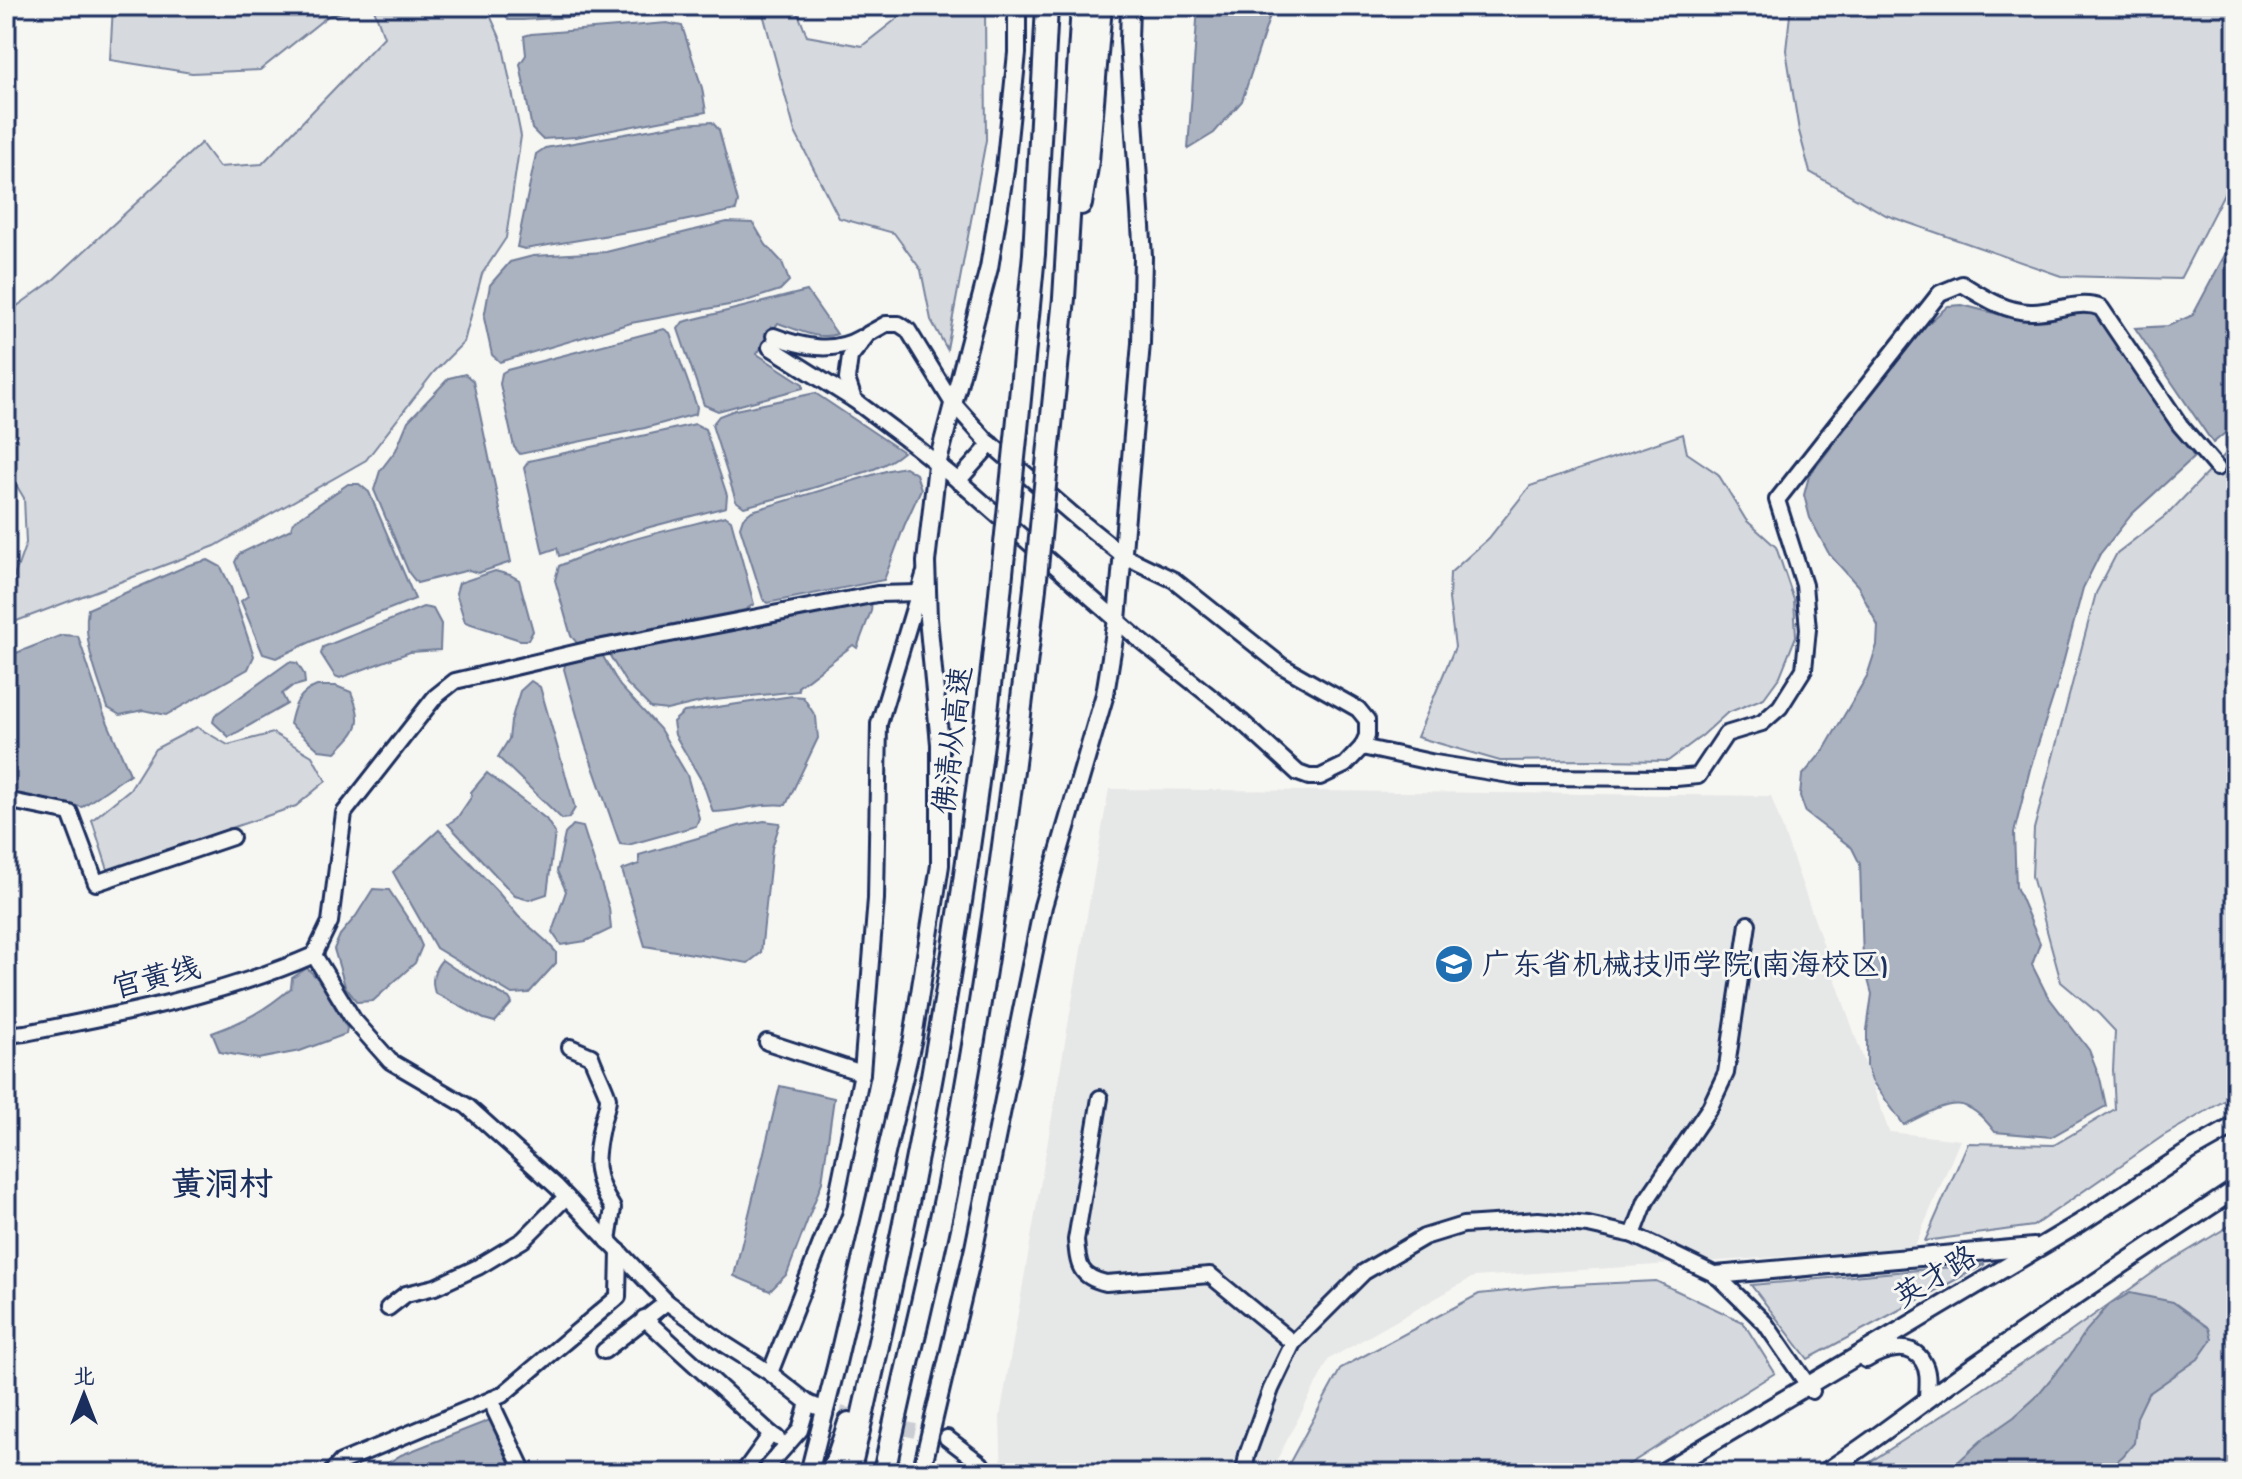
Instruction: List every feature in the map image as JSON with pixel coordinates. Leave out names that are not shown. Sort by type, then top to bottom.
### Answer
[{"type":"highway","name":"佛清从高速","points":[[849,1473],[903,1229],[944,1010],[979,771],[1031,298],[1047,6]]},
{"type":"highway","points":[[884,1473],[965,1089],[1010,796],[1035,588],[1064,298],[1082,6]]},
{"type":"highway","points":[[1064,298],[1088,161],[1101,6]]},
{"type":"highway","points":[[832,1473],[877,1348]]},
{"type":"main road","points":[[809,1473],[913,1038],[940,865],[940,744],[926,562],[937,465],[989,268],[1005,169],[1017,53],[1017,6]]},
{"type":"main road","points":[[921,1473],[974,1248],[1043,906],[1105,694],[1117,620],[1141,343],[1143,257],[1129,41],[1130,6]]},
{"type":"main road","name":"英才路","points":[[1661,1473],[1810,1389],[2236,1125]]},
{"type":"main road","points":[[1824,1473],[1869,1444],[2091,1283],[2236,1189]]},
{"type":"main road","points":[[1716,1275],[2039,1247]]},
{"type":"street","points":[[1362,747],[1522,777],[1698,776],[1726,734],[1762,723],[1780,707],[1804,669],[1808,629],[1804,585],[1777,500],[1940,293],[1962,284],[2008,308],[2032,312],[2090,304],[2101,308],[2180,425],[2217,468]]},
{"type":"street","points":[[886,324],[899,324],[908,330],[952,402],[991,444],[1124,556],[1174,580],[1282,666],[1358,709],[1367,720],[1367,736],[1362,747],[1345,765],[1320,777],[1298,773],[958,481],[772,341],[817,348],[841,346],[886,324]]},
{"type":"street","points":[[854,400],[847,379],[847,367],[855,348],[868,334]]},
{"type":"street","points":[[958,481],[991,444]]},
{"type":"street","points":[[770,1373],[834,1210],[862,1073],[876,899],[879,724],[926,562]]},
{"type":"street","points":[[766,1473],[770,1464],[800,1430],[814,1405],[667,1302],[566,1197],[467,1106],[390,1061],[353,1019],[314,955],[330,922],[344,813],[435,697],[455,681],[587,650],[877,594],[919,593]]},
{"type":"street","points":[[6,800],[70,813],[96,883],[232,837]]},
{"type":"street","points":[[1633,1235],[1646,1201],[1710,1107],[1723,1080],[1748,924]]},
{"type":"street","name":"官黄线","points":[[6,1035],[156,1007],[282,969],[314,955]]},
{"type":"street","points":[[767,1042],[862,1073]]},
{"type":"street","points":[[331,1473],[341,1462],[502,1395],[618,1297],[613,1208],[596,1175],[597,1145],[608,1096],[591,1056],[570,1047]]},
{"type":"street","points":[[1100,1098],[1076,1240],[1077,1257],[1083,1271],[1092,1280],[1106,1283],[1210,1275],[1293,1343]]},
{"type":"street","points":[[388,1308],[406,1294],[435,1287],[478,1267],[523,1240],[566,1197]]},
{"type":"street","points":[[1244,1473],[1247,1455],[1271,1389],[1293,1343],[1364,1272],[1424,1237],[1463,1225],[1538,1220],[1588,1225],[1633,1235],[1716,1275],[1765,1323],[1810,1389]]},
{"type":"street","points":[[604,1351],[667,1302]]},
{"type":"street","points":[[644,1318],[771,1434],[789,1444]]},
{"type":"street","name":"英才路","points":[[1673,1473],[1810,1389],[1881,1351],[1897,1348],[1922,1359],[1928,1378],[1927,1400]]},
{"type":"street","points":[[492,1399],[521,1466],[512,1473]]},
{"type":"street","points":[[743,1473],[771,1434]]},
{"type":"street","points":[[947,1438],[981,1464],[987,1473]]},
{"type":"shaded area","points":[[113,6],[363,6],[328,16],[260,70],[192,73],[110,60]]},
{"type":"shaded area","points":[[373,6],[486,6],[502,42],[521,136],[506,238],[482,274],[464,342],[434,372],[366,460],[215,546],[6,625],[6,580],[14,577],[26,543],[24,498],[6,468],[6,314],[52,281],[201,143],[219,167],[262,164],[384,37]]},
{"type":"shaded area","points":[[503,6],[674,6],[654,12],[508,20]]},
{"type":"shaded area","points":[[761,6],[795,6],[807,36],[862,46],[913,6],[985,6],[986,140],[947,349],[931,320],[921,270],[894,233],[839,218],[795,132]]},
{"type":"shaded area","points":[[1198,6],[1273,6],[1242,101],[1214,133],[1188,149]]},
{"type":"shaded area","points":[[1791,6],[2236,6],[2236,170],[2180,279],[2061,276],[1886,215],[1810,172],[1799,131],[1786,50]]},
{"type":"shaded area","points":[[667,23],[682,26],[702,88],[706,112],[576,137],[542,139],[532,129],[520,64],[526,55],[524,36]]},
{"type":"shaded area","points":[[712,122],[719,130],[738,202],[736,210],[645,229],[525,249],[517,247],[536,154],[545,148],[682,124]]},
{"type":"shaded area","points":[[727,222],[753,223],[766,245],[782,262],[789,281],[780,290],[740,303],[631,323],[500,362],[492,355],[484,318],[490,285],[510,262],[533,256],[606,252]]},
{"type":"shaded area","points":[[2236,234],[2236,424],[2213,443],[2135,328],[2168,326],[2193,315]]},
{"type":"shaded area","points":[[807,291],[837,334],[815,335],[778,323],[757,354],[803,384],[803,388],[718,411],[704,405],[678,329],[683,322]]},
{"type":"shaded area","points":[[1962,305],[2013,318],[2034,318],[2088,307],[2098,314],[2194,457],[2132,514],[2100,554],[2083,588],[2014,833],[2016,887],[2040,943],[2032,965],[2047,995],[2089,1050],[2106,1106],[2051,1137],[1995,1132],[1973,1110],[1953,1104],[1904,1125],[1872,1081],[1867,1066],[1867,1030],[1872,994],[1863,961],[1860,864],[1852,848],[1806,813],[1800,796],[1802,776],[1824,750],[1867,676],[1877,645],[1878,626],[1858,586],[1829,554],[1810,518],[1804,495],[1809,476],[1924,327],[1948,306]]},
{"type":"shaded area","points":[[664,329],[670,333],[697,407],[696,414],[520,454],[514,447],[500,384],[502,373]]},
{"type":"shaded area","points":[[465,374],[473,381],[511,562],[478,573],[469,570],[417,583],[409,573],[374,490],[380,471],[396,450],[408,421],[449,378]]},
{"type":"shaded area","points":[[815,393],[903,452],[870,470],[744,507],[736,501],[712,425],[719,416],[735,410]]},
{"type":"shaded area","points":[[695,424],[705,429],[727,495],[726,507],[559,556],[557,548],[543,553],[524,468],[529,461]]},
{"type":"shaded area","points":[[1683,434],[1687,453],[1718,474],[1746,520],[1776,547],[1794,600],[1796,636],[1780,676],[1764,698],[1727,713],[1668,761],[1500,761],[1417,737],[1455,647],[1449,599],[1450,573],[1489,538],[1530,486]]},
{"type":"shaded area","points":[[2236,443],[2236,1094],[2163,1136],[2033,1226],[1925,1241],[1968,1143],[2054,1145],[2115,1109],[2115,1031],[2061,982],[2032,876],[2034,829],[2096,593],[2117,553],[2169,513]]},
{"type":"shaded area","points":[[905,467],[916,474],[921,489],[884,580],[767,603],[763,599],[740,527],[743,518],[752,511]]},
{"type":"shaded area","points":[[348,484],[359,484],[369,492],[415,599],[276,658],[263,654],[241,601],[248,596],[235,562],[239,554],[291,529],[293,522]]},
{"type":"shaded area","points":[[725,516],[731,520],[754,604],[745,610],[577,643],[571,636],[555,580],[559,566],[620,543]]},
{"type":"shaded area","points":[[208,560],[221,567],[231,588],[254,656],[248,669],[166,715],[143,710],[120,715],[108,708],[89,646],[88,609],[189,565]]},
{"type":"shaded area","points":[[495,571],[519,580],[533,631],[528,640],[465,622],[456,593],[459,583]]},
{"type":"shaded area","points":[[872,600],[857,648],[853,645],[798,687],[799,691],[705,701],[667,710],[651,708],[626,683],[610,656],[615,648]]},
{"type":"shaded area","points":[[423,607],[433,609],[441,624],[440,650],[410,652],[340,678],[335,676],[321,654],[323,647]]},
{"type":"shaded area","points":[[62,635],[78,636],[103,712],[130,774],[82,807],[6,793],[6,657]]},
{"type":"shaded area","points":[[601,653],[620,686],[660,729],[687,775],[699,818],[696,826],[628,845],[620,844],[585,744],[564,669],[567,659]]},
{"type":"shaded area","points":[[289,662],[297,663],[304,674],[305,683],[291,687],[282,694],[287,704],[229,737],[213,722],[215,715]]},
{"type":"shaded area","points":[[531,681],[540,687],[575,808],[569,818],[562,819],[498,757],[509,739],[520,691]]},
{"type":"shaded area","points":[[317,686],[336,686],[351,692],[355,703],[357,725],[336,752],[319,750],[290,724],[298,700]]},
{"type":"shaded area","points":[[803,697],[816,717],[818,738],[786,805],[713,812],[703,783],[675,735],[673,722],[684,712]]},
{"type":"shaded area","points":[[197,727],[228,745],[273,733],[312,756],[326,781],[296,806],[108,870],[92,820],[130,789],[155,749]]},
{"type":"shaded area","points":[[487,773],[546,819],[555,833],[547,894],[529,900],[515,896],[448,824],[457,818],[472,796],[471,792]]},
{"type":"shaded area","name":"广东省机械技师学院(南海校区)","points":[[1109,789],[1771,796],[1889,1132],[1960,1140],[1914,1248],[1473,1277],[1329,1359],[1270,1473],[1002,1473],[1000,1417]]},
{"type":"shaded area","points":[[764,821],[780,823],[772,848],[761,953],[748,963],[645,946],[622,870],[639,864],[639,855]]},
{"type":"shaded area","points":[[573,825],[583,827],[609,908],[611,929],[586,941],[561,945],[552,932],[566,891],[557,871],[565,834]]},
{"type":"shaded area","points":[[439,830],[518,916],[556,952],[556,963],[529,993],[512,994],[436,948],[393,872]]},
{"type":"shaded area","points":[[373,889],[389,890],[422,946],[415,963],[373,1001],[357,1002],[345,986],[334,949],[340,935]]},
{"type":"shaded area","points":[[442,960],[509,998],[512,1003],[495,1022],[435,993],[434,976]]},
{"type":"shaded area","points":[[307,968],[320,981],[347,1028],[346,1034],[300,1051],[258,1059],[220,1052],[212,1033],[244,1020],[272,1003],[291,988],[292,978]]},
{"type":"shaded area","points":[[780,1086],[834,1098],[822,1182],[787,1274],[770,1291],[734,1276]]},
{"type":"shaded area","points":[[2236,1222],[2236,1473],[1853,1473],[2066,1335],[2161,1267]]},
{"type":"shaded area","points":[[1985,1264],[1808,1359],[1751,1285]]},
{"type":"shaded area","points":[[1656,1281],[1743,1322],[1775,1373],[1615,1473],[1284,1473],[1341,1368],[1479,1294],[1553,1286]]},
{"type":"shaded area","points":[[2130,1293],[2173,1302],[2209,1328],[2212,1339],[2198,1359],[2148,1394],[2137,1417],[2134,1443],[2123,1456],[2103,1473],[1946,1473],[2035,1398],[2109,1305]]},
{"type":"shaded area","points":[[490,1420],[513,1462],[504,1473],[372,1473],[401,1455]]},
{"type":"tunnel","points":[[820,1408],[940,1437]]},
{"type":"place","name":"广东省机械技师学院(南海校区)","points":[[1454,964]]},
{"type":"district","name":"黄洞村","points":[[222,1183]]}]
